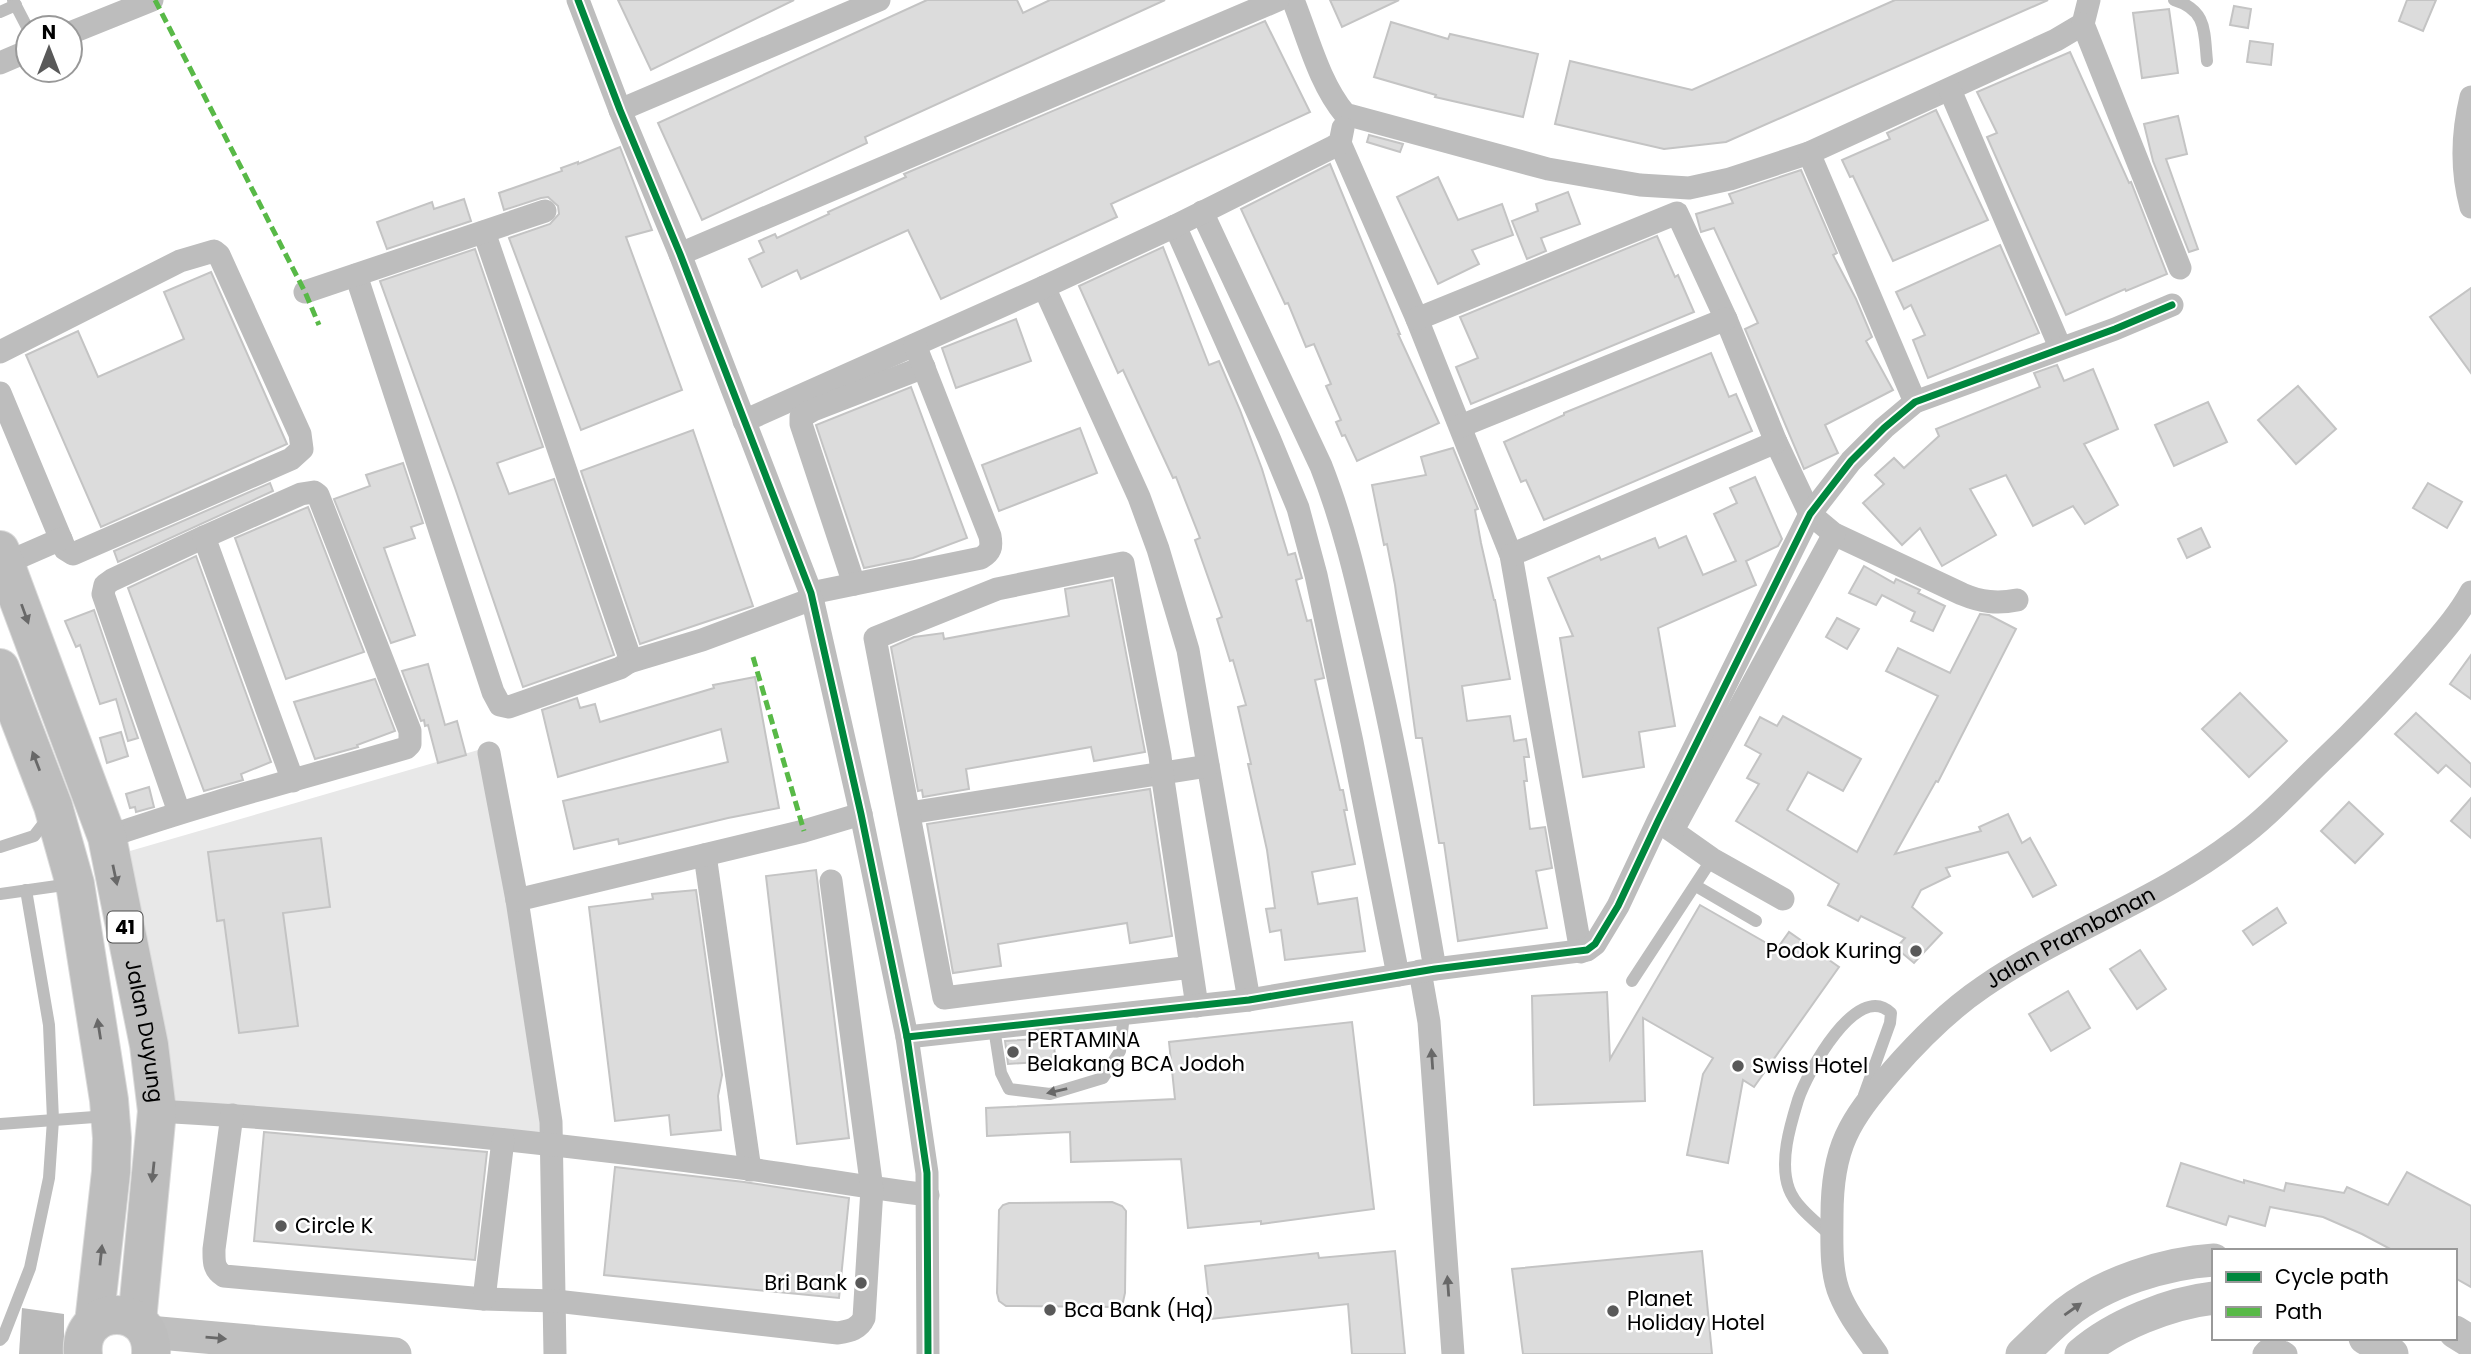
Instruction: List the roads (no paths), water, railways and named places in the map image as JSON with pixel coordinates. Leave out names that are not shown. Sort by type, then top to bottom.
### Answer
[{"type":"highway","name":"Jalan Duyung","points":[[3,557],[107,838],[149,1045],[157,1111],[145,1336]]},
{"type":"highway","name":"Jalan Duyung","points":[[0,668],[51,800],[75,884],[111,1116],[111,1172],[89,1338]]},
{"type":"highway","name":"41","points":[[89,1338],[113,1315],[123,1315],[145,1336]]},
{"type":"main road","points":[[2022,1354],[2066,1313],[2094,1294],[2144,1274],[2212,1260]]},
{"type":"main road","points":[[2081,1354],[2140,1318],[2169,1306],[2212,1298]]},
{"type":"main road","points":[[145,1336],[304,1350],[395,1354]]},
{"type":"main road","points":[[2368,1340],[2392,1354]]},
{"type":"street","points":[[84,27],[152,0]]},
{"type":"street","points":[[578,0],[680,254],[811,596],[861,814],[907,1037],[927,1173],[928,1354]]},
{"type":"street","points":[[620,110],[879,0]]},
{"type":"street","points":[[680,254],[1278,0]]},
{"type":"street","points":[[1293,0],[1327,85],[1335,102],[1345,114],[1548,169],[1666,188],[1689,188],[1730,179],[1809,153],[1950,90],[2056,40],[2083,24]]},
{"type":"street","points":[[2089,0],[2083,24],[2180,268]]},
{"type":"street","points":[[1950,90],[2060,347]]},
{"type":"street","points":[[2471,97],[2463,139],[2465,182],[2471,207]]},
{"type":"street","points":[[1345,114],[1340,142],[1417,319],[1511,555],[1581,952]]},
{"type":"street","points":[[744,421],[1044,288],[1175,226],[1340,142]]},
{"type":"street","points":[[1809,153],[1915,402]]},
{"type":"street","points":[[305,292],[545,211]]},
{"type":"street","points":[[1202,212],[1321,466],[1351,555],[1390,727],[1418,972]]},
{"type":"street","points":[[1417,319],[1677,214],[1726,319],[1776,442],[1810,514],[1834,534],[1970,598],[1994,603],[2017,600]]},
{"type":"street","points":[[1175,226],[1298,508],[1316,575],[1344,703],[1418,972],[1429,1022],[1453,1354]]},
{"type":"street","points":[[484,232],[629,662]]},
{"type":"street","points":[[0,352],[180,261],[214,251],[219,255],[300,434],[302,449],[291,459],[79,553],[69,553],[0,393]]},
{"type":"street","points":[[356,275],[493,692],[500,705],[509,707],[620,668],[629,662],[702,640],[811,596],[987,555],[992,546],[915,345]]},
{"type":"street","points":[[1044,288],[1139,497],[1158,549],[1188,650],[1250,1000]]},
{"type":"street","points":[[1665,826],[1810,514],[1851,461],[1915,402],[2115,329],[2172,305]]},
{"type":"street","points":[[1461,426],[1726,319]]},
{"type":"street","points":[[854,584],[801,424],[801,417],[924,368]]},
{"type":"street","points":[[1511,555],[1776,442]]},
{"type":"street","points":[[107,838],[179,812],[406,748],[411,740],[410,731],[318,495],[314,492],[301,494],[204,537],[105,585],[103,594],[179,812]]},
{"type":"street","points":[[907,1037],[1250,1000],[1418,972],[1581,952],[1595,944],[1618,906],[1834,534]]},
{"type":"street","points":[[204,537],[293,781]]},
{"type":"street","points":[[3,557],[61,539]]},
{"type":"street","points":[[1191,967],[944,998],[876,638],[998,589],[1123,563],[1162,773],[1197,1006]]},
{"type":"street","name":"Jalan Prambanan","points":[[1877,1354],[1849,1314],[1839,1293],[1832,1237],[1832,1191],[1836,1161],[1844,1138],[1860,1109],[1907,1054],[1948,1014],[1983,987],[2198,866],[2261,820],[2382,704],[2468,607]]},
{"type":"street","points":[[489,753],[517,900],[551,1122],[555,1354]]},
{"type":"street","points":[[909,813],[1208,766]]},
{"type":"street","points":[[517,900],[861,814]]},
{"type":"street","points":[[1665,826],[1712,859],[1783,900]]},
{"type":"street","points":[[705,855],[750,1170]]},
{"type":"street","points":[[232,1115],[214,1249],[217,1271],[225,1276],[484,1300],[556,1301],[838,1333],[849,1332],[859,1326],[864,1318],[872,1189],[831,881]]},
{"type":"street","points":[[1124,975],[1124,1014]]},
{"type":"street","points":[[157,1111],[232,1115],[503,1140],[928,1195]]},
{"type":"street","points":[[484,1300],[503,1140]]},
{"type":"street","points":[[2264,1354],[2273,1348],[2286,1354]]},
{"type":"lane","points":[[2174,0],[2189,5],[2198,12],[2203,27],[2207,61]]},
{"type":"lane","points":[[0,12],[15,2]]},
{"type":"lane","points":[[0,847],[34,836],[47,820],[51,800]]},
{"type":"lane","points":[[1632,981],[1712,859]]},
{"type":"lane","points":[[0,894],[75,884]]},
{"type":"lane","points":[[1696,886],[1756,921]]},
{"type":"lane","points":[[0,1340],[30,1268],[49,1178],[53,1120],[49,1025],[26,890]]},
{"type":"lane","points":[[1832,1237],[1800,1206],[1789,1190],[1785,1168],[1787,1149],[1799,1098],[1823,1051],[1848,1019],[1859,1010],[1874,1004],[1891,1013],[1890,1023],[1860,1109]]},
{"type":"lane","points":[[994,1028],[1001,1073],[1009,1089],[1050,1094],[1103,1078],[1120,1051],[1124,1014]]},
{"type":"lane","points":[[0,1124],[111,1116]]},
{"type":"place","name":"Podok Kuring","points":[[1916,951]]},
{"type":"place","name":"PERTAMINA Belakang BCA Jodoh","points":[[1013,1052]]},
{"type":"place","name":"Swiss Hotel","points":[[1738,1066]]},
{"type":"place","name":"Circle K","points":[[281,1226]]},
{"type":"place","name":"Bri Bank","points":[[861,1283]]},
{"type":"place","name":"Bca Bank (Hq)","points":[[1050,1310]]},
{"type":"place","name":"Planet Holiday Hotel","points":[[1613,1311]]}]
